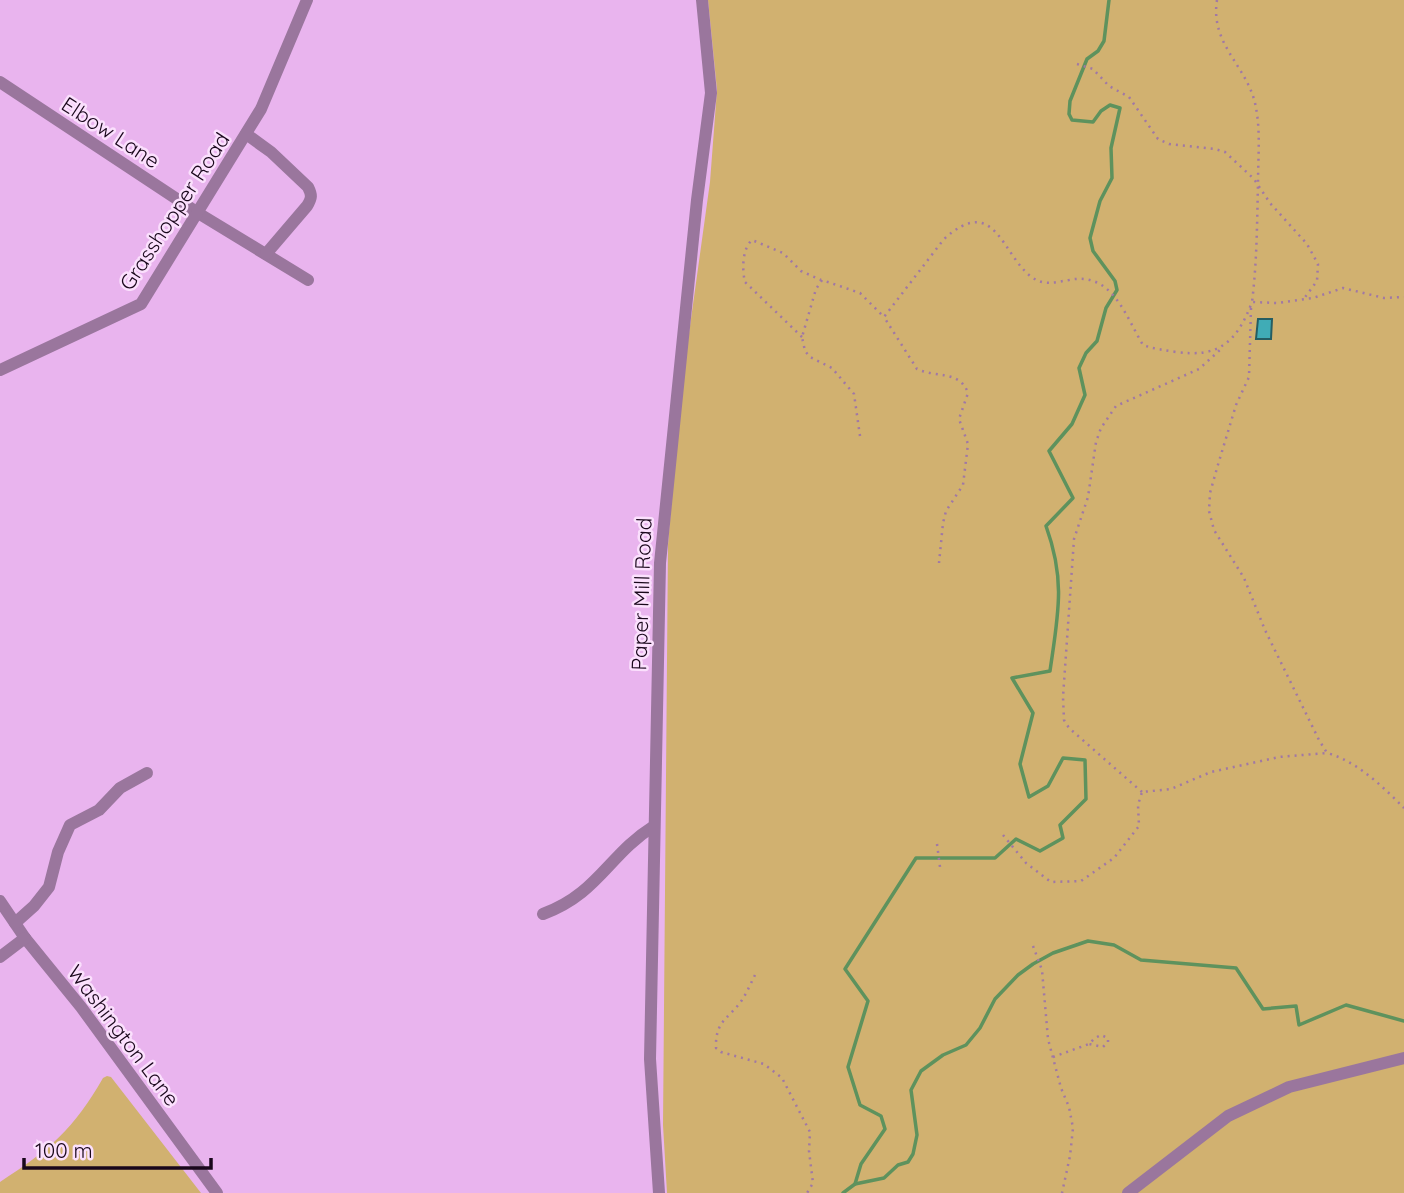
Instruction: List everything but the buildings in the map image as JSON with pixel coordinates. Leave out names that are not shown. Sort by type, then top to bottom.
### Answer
[{"type":"street","name":"Grasshopper Road","points":[[0,370],[141,304],[261,109],[307,0]]},
{"type":"street","name":"Paper Mill Road","points":[[659,1193],[650,1059],[657,643],[663,520],[711,93],[702,0]]},
{"type":"street","name":"Elbow Lane","points":[[0,82],[198,214],[308,280]]},
{"type":"street","points":[[246,134],[293,173],[312,194],[307,206],[266,254]]},
{"type":"street","points":[[15,923],[34,906],[49,887],[58,852],[70,825],[99,810],[120,788],[147,773]]},
{"type":"street","points":[[543,915],[588,890],[632,842],[654,826]]},
{"type":"street","name":"Washington Lane","points":[[0,901],[217,1193]]},
{"type":"street","points":[[0,957],[25,938]]},
{"type":"street","points":[[1128,1193],[1228,1116],[1289,1087],[1404,1058]]},
{"type":"path","points":[[1217,0],[1217,26],[1224,47],[1255,101],[1258,120],[1258,187],[1257,243],[1248,335],[1249,377],[1236,405],[1210,493],[1209,511],[1214,530],[1244,578],[1309,724],[1327,753]]},
{"type":"path","points":[[1077,64],[1093,69],[1109,86],[1129,97],[1158,139],[1169,144],[1225,152],[1254,179],[1307,244],[1318,264],[1317,281],[1303,300]]},
{"type":"path","points":[[884,317],[944,239],[955,229],[976,222],[1002,237],[1022,267],[1044,283],[1085,277],[1100,282],[1108,289],[1143,345],[1185,354],[1200,354],[1224,347]]},
{"type":"path","points":[[802,337],[745,282],[743,273],[747,244],[752,240],[783,253],[801,271],[813,278],[860,293],[884,317],[917,369],[924,373],[959,379],[965,385],[968,393],[958,419],[968,444],[962,485],[946,511],[943,523],[939,563]]},
{"type":"path","points":[[822,280],[816,289],[802,337],[805,351],[810,357],[832,368],[854,394],[860,436]]},
{"type":"path","points":[[1252,302],[1303,300],[1343,288],[1384,298],[1404,297]]},
{"type":"path","points":[[1252,302],[1241,328],[1199,369],[1116,406],[1101,428],[1096,442],[1088,497],[1074,539],[1063,697],[1064,720],[1069,728],[1142,792],[1171,789],[1211,772],[1279,757],[1327,753],[1340,756],[1404,808]]},
{"type":"path","points":[[1003,835],[1026,863],[1051,882],[1080,881],[1114,858],[1139,826],[1138,805],[1142,792]]},
{"type":"path","points":[[937,844],[940,867]]},
{"type":"path","points":[[1033,946],[1042,970],[1048,1039],[1073,1128],[1062,1193]]},
{"type":"path","points":[[755,975],[740,1003],[723,1019],[716,1039],[716,1048],[721,1052],[764,1064],[782,1078],[810,1132],[809,1151],[813,1183],[807,1193]]},
{"type":"path","points":[[1053,1057],[1088,1044],[1101,1035],[1108,1038],[1103,1047],[1088,1044]]},
{"type":"shaded area","points":[[708,0],[1404,0],[1404,1193],[667,1193],[663,1125],[668,545],[680,398],[710,182],[717,90]]},
{"type":"shaded area","points":[[107,1076],[111,1077],[201,1193],[0,1193],[0,1182],[59,1137]]},
{"type":"waterway","points":[[843,1193],[855,1184],[861,1164],[885,1129],[881,1116],[860,1105],[848,1067],[868,1001],[845,969],[916,858],[995,858],[1016,839],[1040,851],[1063,838],[1060,825],[1086,799],[1085,760],[1063,758],[1048,786],[1029,797],[1020,764],[1033,713],[1012,678],[1050,671],[1058,615],[1058,581],[1046,526],[1073,498],[1049,451],[1072,424],[1085,395],[1079,368],[1086,353],[1097,341],[1106,308],[1117,290],[1115,281],[1093,251],[1090,238],[1100,201],[1112,178],[1111,148],[1120,108],[1110,105],[1101,111],[1093,122],[1072,120],[1069,114],[1070,101],[1087,59],[1098,51],[1104,41],[1109,0]]},
{"type":"waterway","points":[[855,1184],[884,1178],[898,1165],[908,1162],[913,1154],[917,1135],[911,1090],[921,1071],[943,1055],[966,1045],[980,1028],[995,999],[1018,975],[1053,953],[1088,941],[1114,945],[1141,960],[1236,968],[1263,1009],[1296,1006],[1299,1025],[1346,1005],[1404,1021]]}]
